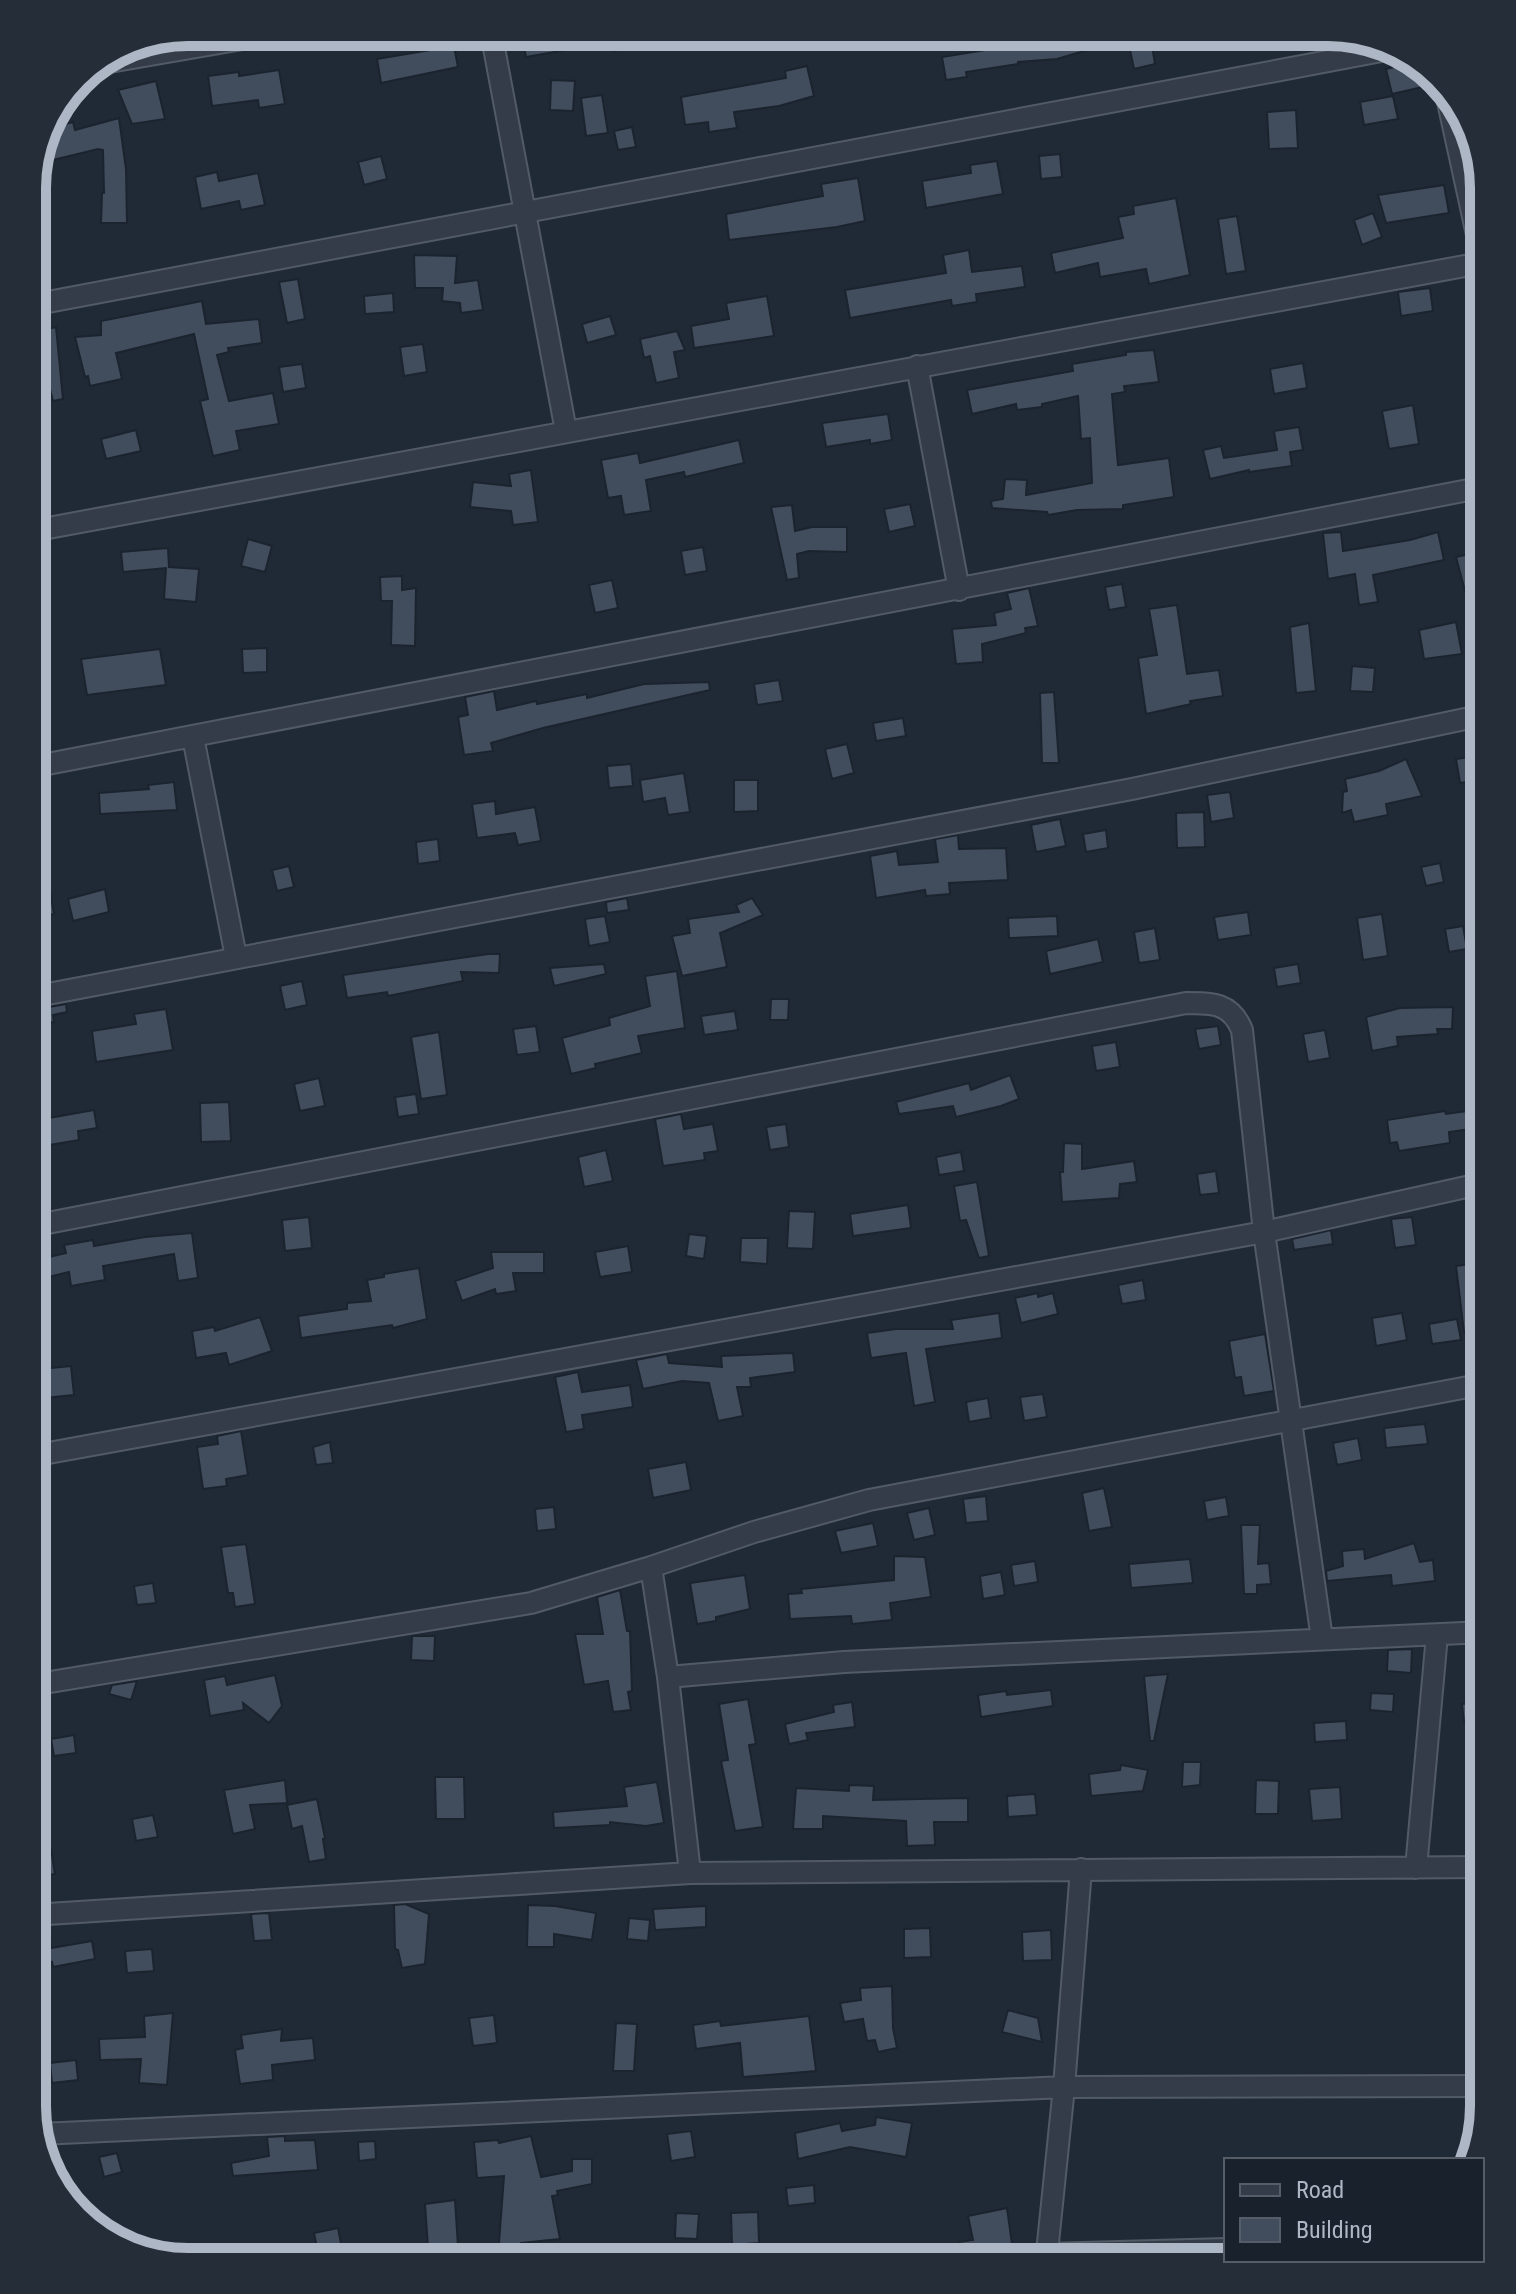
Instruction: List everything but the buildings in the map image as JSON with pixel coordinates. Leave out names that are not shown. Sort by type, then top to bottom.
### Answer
[{"type":"street","points":[[131,58],[202,46]]},
{"type":"street","points":[[494,46],[566,431]]},
{"type":"street","points":[[46,302],[1370,53]]},
{"type":"street","points":[[1451,118],[1470,205]]},
{"type":"street","points":[[46,528],[917,366],[1470,267]]},
{"type":"street","points":[[917,366],[959,590]]},
{"type":"street","points":[[46,764],[1470,490]]},
{"type":"street","points":[[46,994],[1132,789],[1470,718]]},
{"type":"street","points":[[193,737],[236,957]]},
{"type":"street","points":[[46,1223],[1186,1003],[1222,1006],[1236,1016],[1242,1030],[1264,1232],[1322,1639]]},
{"type":"street","points":[[46,1453],[1264,1232],[1470,1186]]},
{"type":"street","points":[[46,1683],[531,1603],[754,1532],[869,1500],[1470,1387]]},
{"type":"street","points":[[651,1567],[668,1677],[690,1873]]},
{"type":"street","points":[[668,1677],[844,1662],[1470,1633]]},
{"type":"street","points":[[1416,1868],[1437,1635]]},
{"type":"street","points":[[46,1914],[690,1873],[1470,1867]]},
{"type":"street","points":[[1048,2248],[1081,1869]]},
{"type":"street","points":[[49,2134],[1064,2087],[1470,2086]]}]
